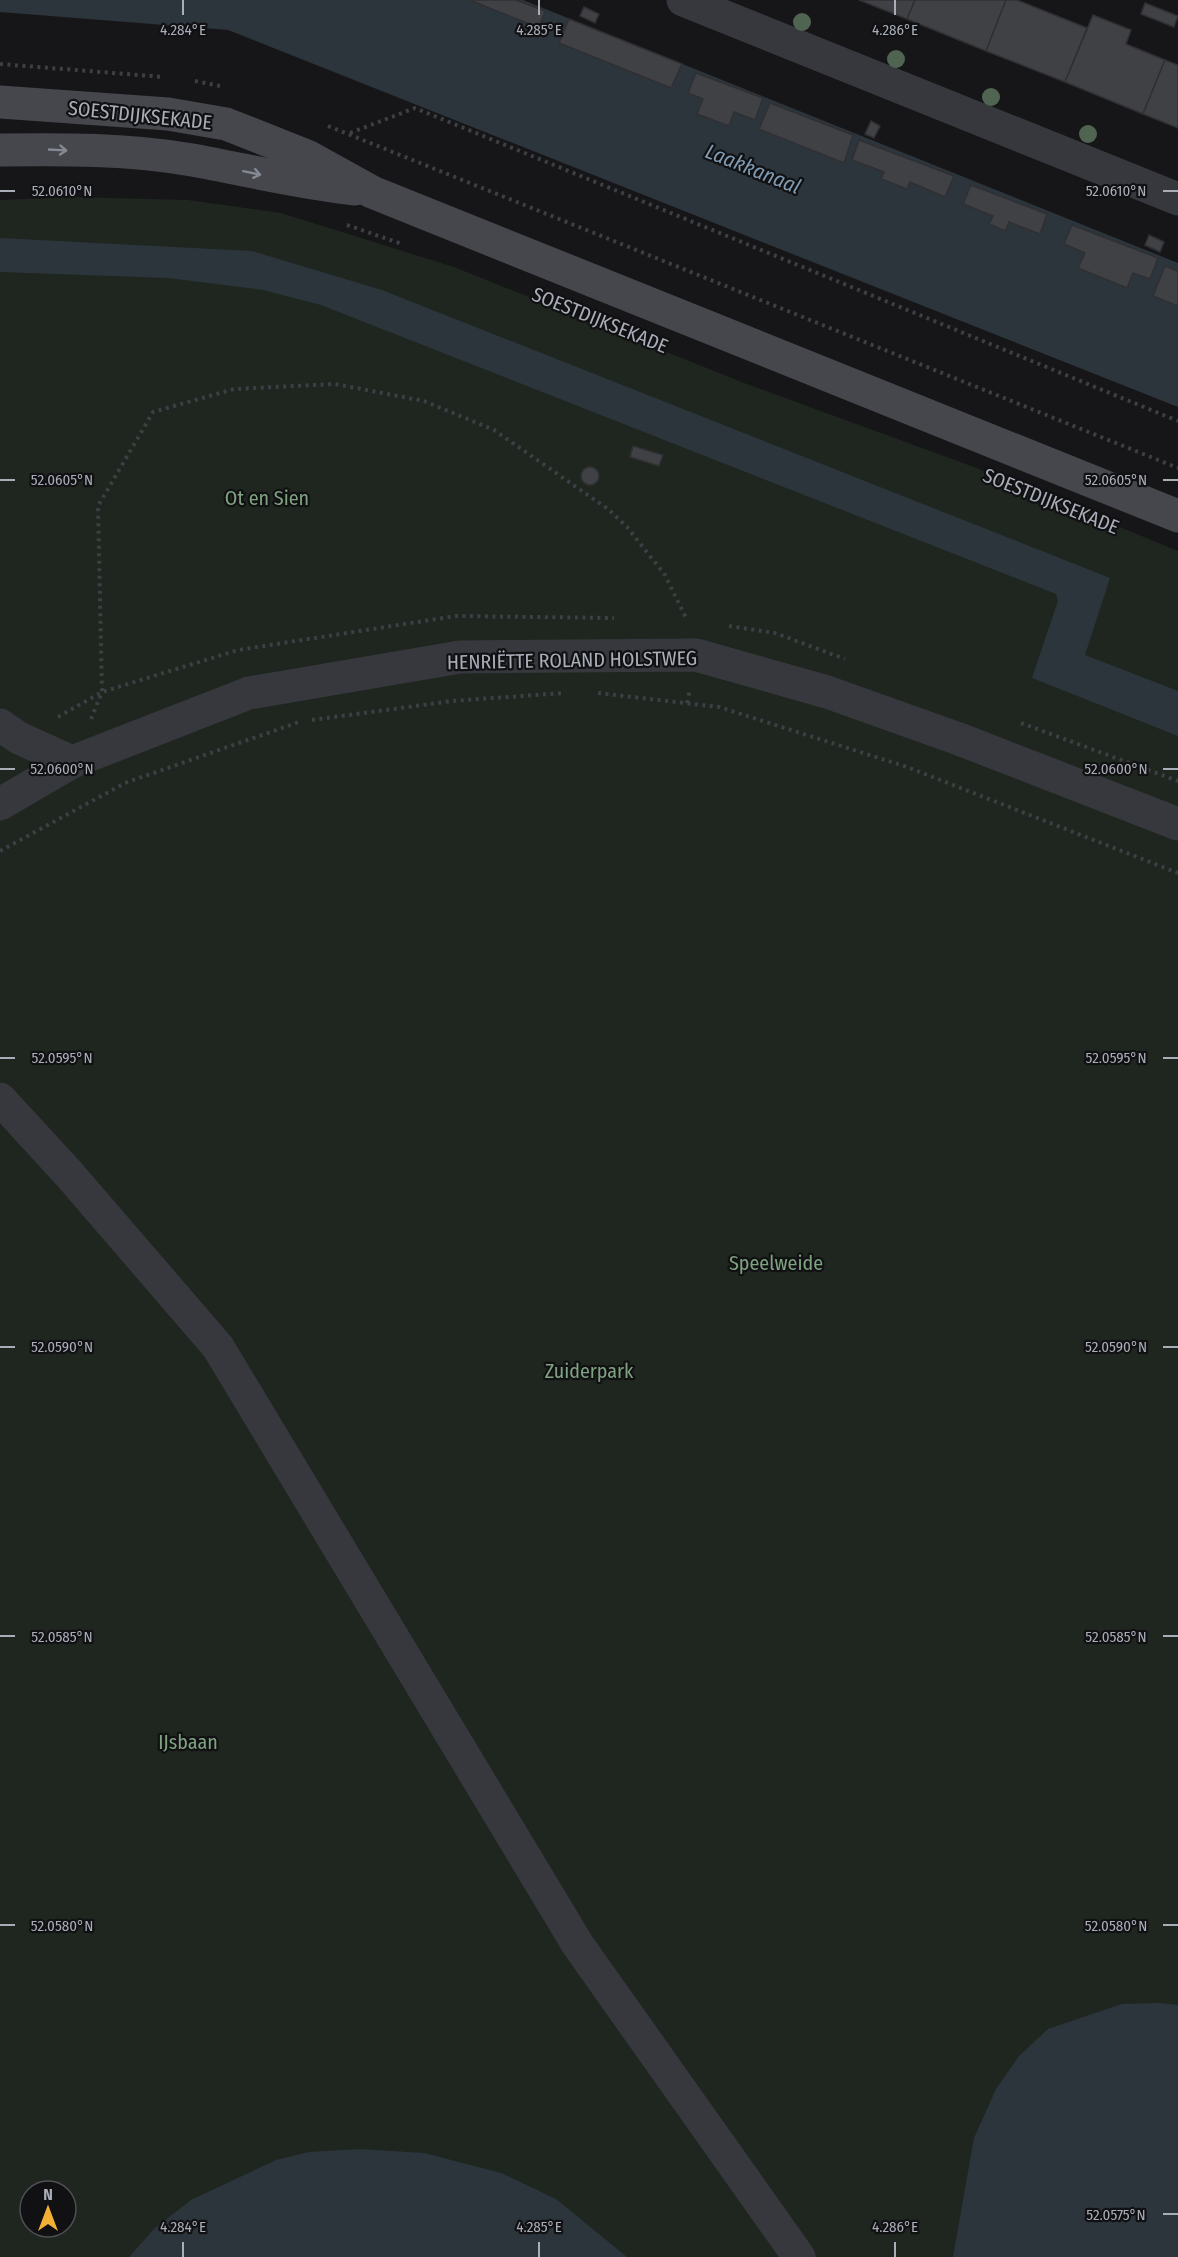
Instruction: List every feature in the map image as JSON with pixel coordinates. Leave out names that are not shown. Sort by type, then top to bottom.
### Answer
[{"type":"main road","name":"SOESTDIJKSEKADE","points":[[0,102],[168,114],[226,124],[307,156],[372,192],[1178,516]]},
{"type":"main road","name":"SOESTDIJKSEKADE","points":[[0,150],[117,153],[190,160],[301,183],[372,192]]},
{"type":"street","points":[[683,0],[1178,199]]},
{"type":"street","name":"HENRIËTTE ROLAND HOLSTWEG","points":[[0,804],[72,762],[249,693],[448,659],[696,655],[827,692],[960,739],[1178,824]]},
{"type":"street","points":[[0,725],[19,738],[72,762]]},
{"type":"street","points":[[0,1099],[69,1174],[218,1347],[578,1945],[799,2257]]},
{"type":"path","points":[[1178,421],[415,108],[350,134],[1178,468]]},
{"type":"path","points":[[335,221],[414,248]]},
{"type":"path","points":[[92,800],[72,762],[102,692],[98,506],[153,412],[234,389],[335,384],[424,401],[494,430],[609,509],[627,527],[665,575],[687,619],[696,655],[687,703]]},
{"type":"path","points":[[0,851],[125,783],[299,722],[452,701],[576,692]]},
{"type":"path","points":[[587,692],[719,707],[907,767],[1178,873]]},
{"type":"green space","name":"Zuiderpark","points":[[73,197],[188,200],[281,213],[454,267],[744,383],[974,467],[1178,551],[1178,2257],[0,2257],[0,200]]},
{"type":"water","name":"Laakkanaal","points":[[0,0],[523,0],[1178,263],[1178,407],[228,30],[0,12]]},
{"type":"water","points":[[0,238],[252,251],[382,290],[1110,578],[1085,655],[1178,691],[1178,736],[1032,678],[1058,601],[1056,594],[321,305],[263,290],[168,278],[0,272]]},
{"type":"water","points":[[1122,2004],[1178,2005],[1178,2257],[953,2257],[974,2138],[996,2089],[1019,2056],[1048,2029]]},
{"type":"water","points":[[360,2149],[424,2153],[501,2173],[556,2199],[627,2257],[129,2257],[154,2229],[191,2200],[276,2160],[309,2152]]},
{"type":"building","points":[[470,0],[516,0],[545,11],[539,28]]},
{"type":"building","points":[[859,0],[915,0],[907,19]]},
{"type":"building","points":[[915,0],[1006,0],[986,51],[907,19]]},
{"type":"building","points":[[1006,0],[1017,0],[1087,28],[1065,82],[986,51]]},
{"type":"building","points":[[1145,3],[1178,16],[1174,27],[1141,14]]},
{"type":"building","points":[[584,7],[599,14],[595,23],[580,16]]},
{"type":"building","points":[[1093,15],[1131,30],[1126,44],[1165,60],[1143,114],[1065,82]]},
{"type":"building","points":[[569,19],[682,64],[671,88],[559,43]]},
{"type":"building","points":[[1165,60],[1178,65],[1178,128],[1143,114]]},
{"type":"building","points":[[696,73],[763,98],[755,120],[734,112],[729,126],[697,114],[703,99],[688,93]]},
{"type":"building","points":[[770,103],[853,135],[844,163],[759,129]]},
{"type":"building","points":[[871,121],[880,126],[874,138],[865,134]]},
{"type":"building","points":[[859,140],[954,176],[945,197],[910,182],[907,189],[881,179],[884,172],[852,160]]},
{"type":"building","points":[[971,185],[1047,214],[1040,234],[1009,222],[1005,231],[989,224],[993,216],[963,204]]},
{"type":"building","points":[[1072,225],[1158,258],[1150,279],[1133,273],[1127,288],[1078,268],[1085,253],[1064,244]]},
{"type":"building","points":[[1149,235],[1164,242],[1160,252],[1145,245]]},
{"type":"building","points":[[1165,266],[1178,271],[1178,306],[1153,296]]},
{"type":"building","points":[[633,446],[663,455],[659,466],[630,457]]},
{"type":"building","points":[[586,467],[594,467],[599,472],[597,483],[586,485],[581,480],[581,472]]},
{"type":"park label","name":"Ot en Sien","points":[[267,498]]},
{"type":"park label","name":"Speelweide","points":[[776,1263]]},
{"type":"park label","name":"IJsbaan","points":[[188,1742]]}]
